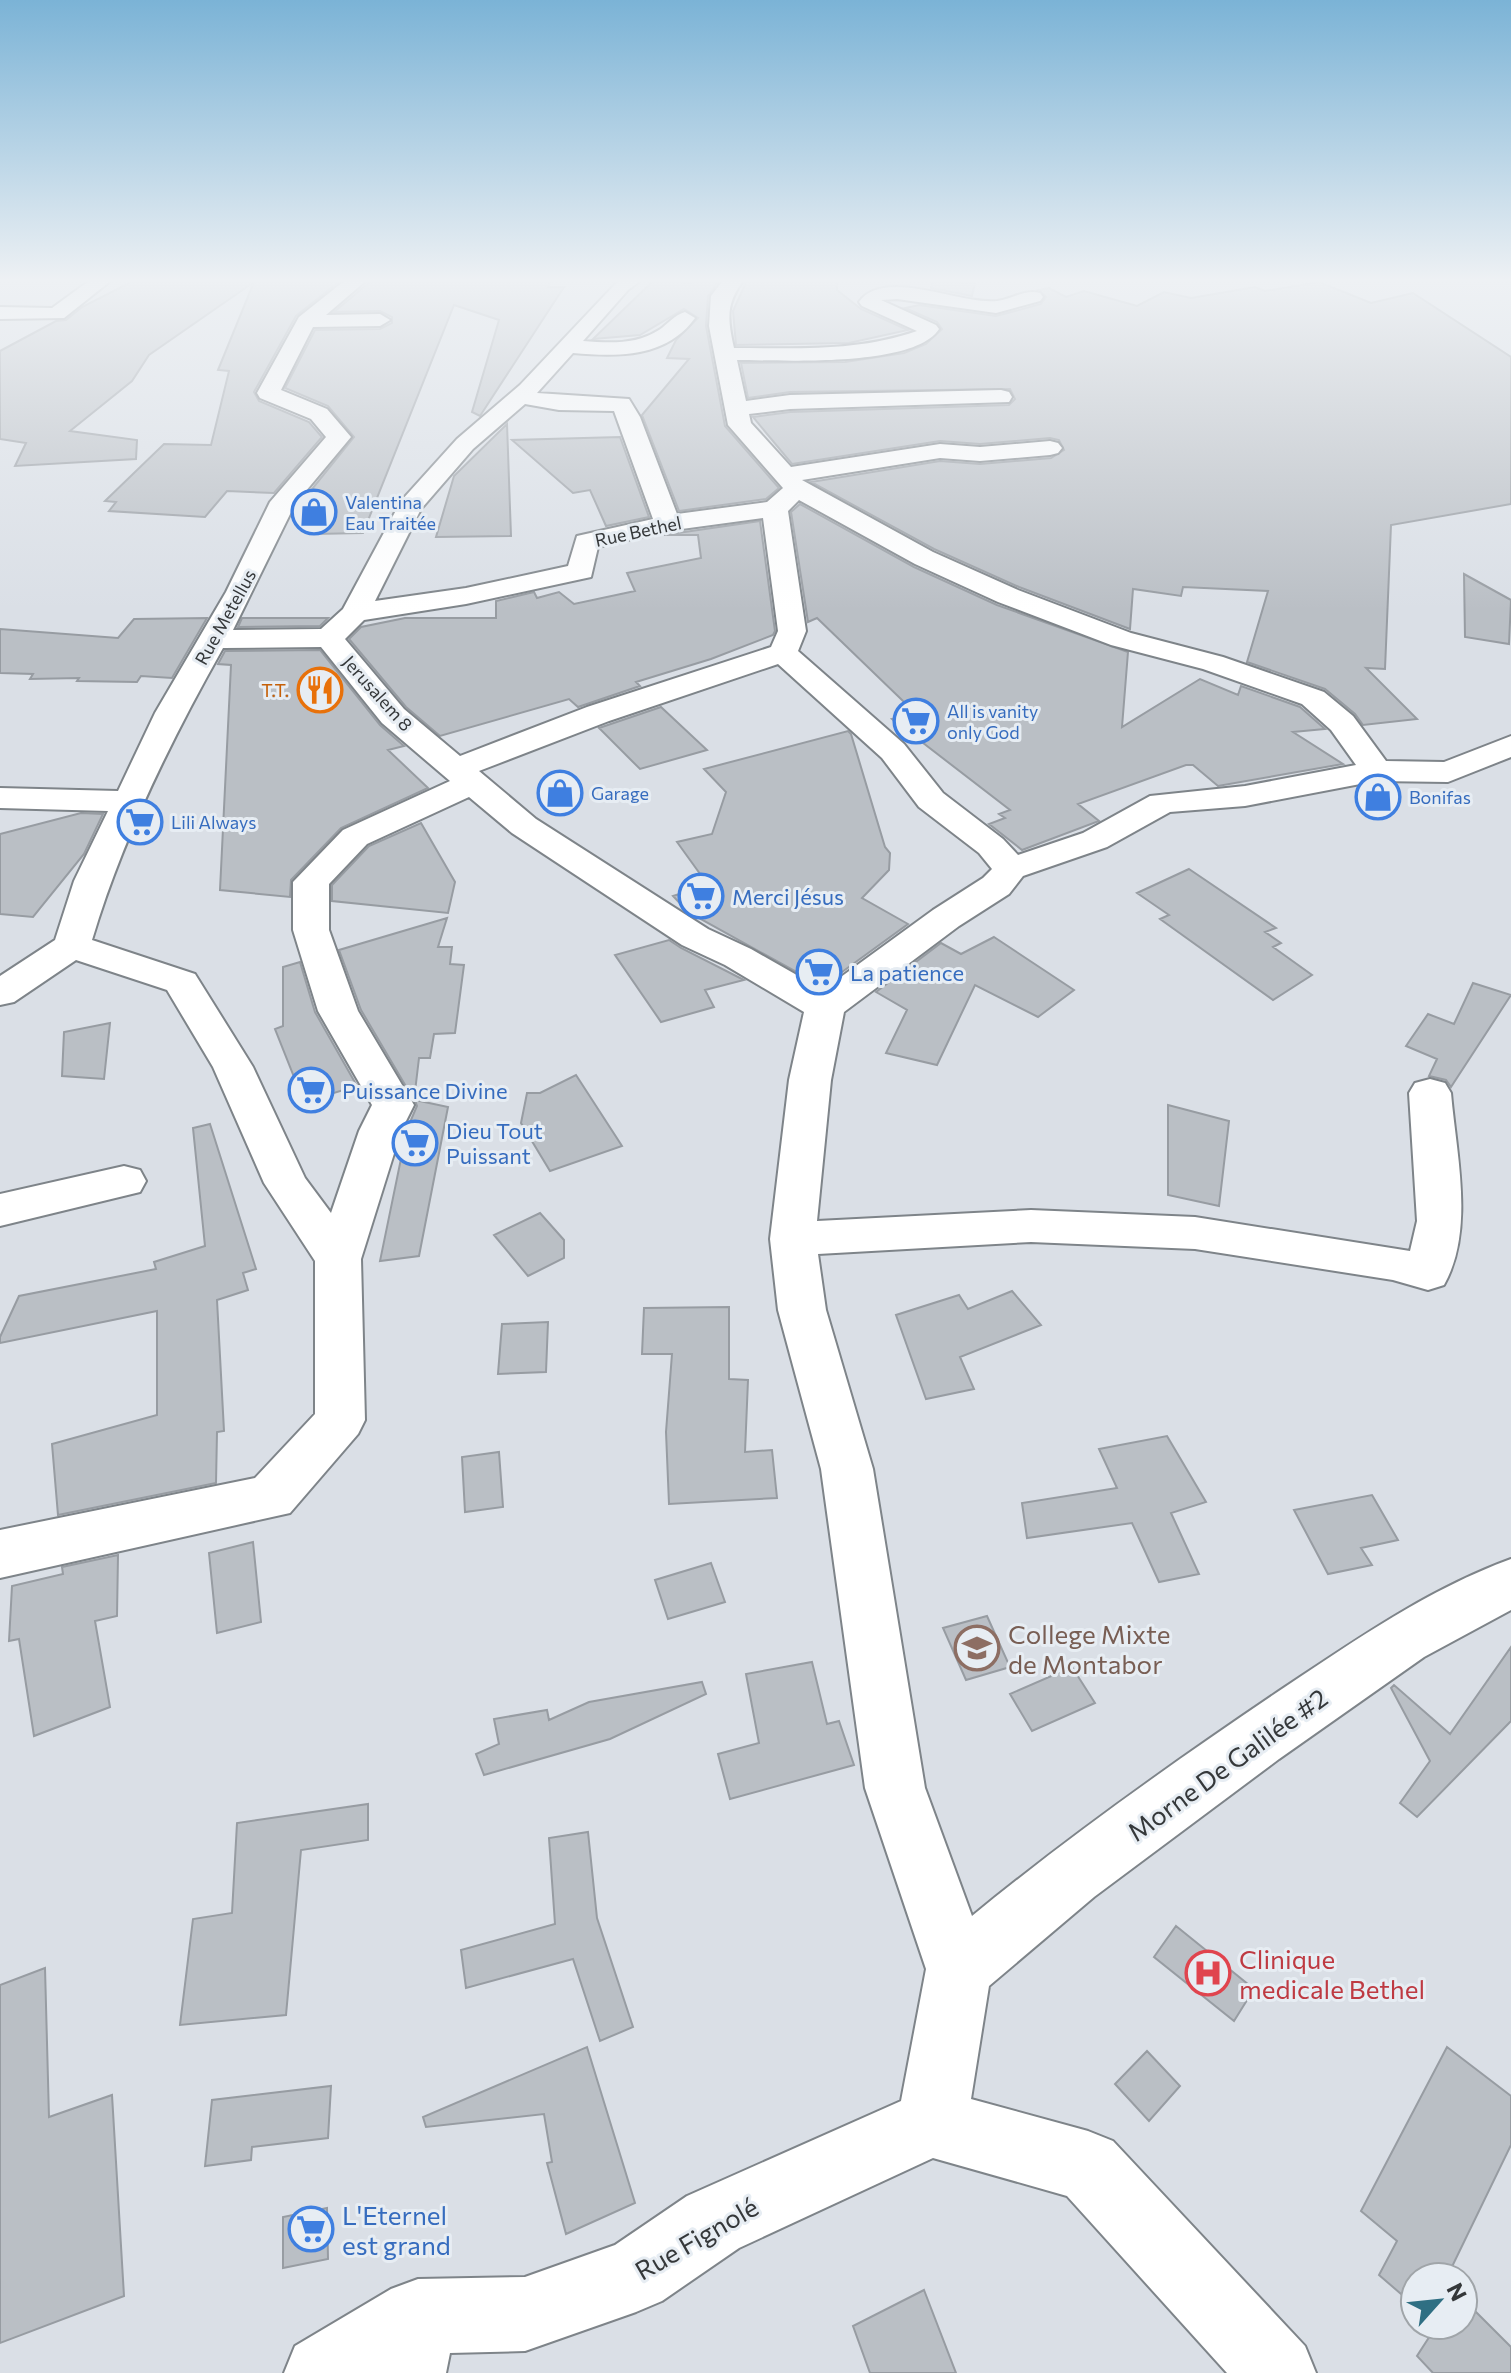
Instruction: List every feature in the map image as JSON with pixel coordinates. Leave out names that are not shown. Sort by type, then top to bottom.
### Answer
[{"type":"street","name":"Rue Metellus","points":[[72,946],[92,881],[171,713],[240,592],[283,502],[339,437],[319,414],[268,393],[270,389]]},
{"type":"street","name":"Jerusalem 8","points":[[528,389],[465,444],[410,506],[355,613],[329,638],[393,716],[524,826],[654,912],[825,1007]]},
{"type":"street","points":[[0,1554],[271,1497],[340,1420],[338,1259],[380,1131],[393,1105],[338,1011],[311,930],[311,882],[355,837],[464,776],[598,714],[783,653],[792,631],[786,491],[767,442],[740,425],[731,389]]},
{"type":"street","points":[[520,397],[559,403],[621,404],[629,417],[667,523]]},
{"type":"street","points":[[736,409],[790,402],[1001,397]]},
{"type":"street","points":[[831,424],[846,422],[838,401]]},
{"type":"street","name":"Rue Bethel","points":[[355,613],[466,596],[581,571],[586,542],[940,451],[980,454],[1050,448]]},
{"type":"street","points":[[786,491],[1008,596],[1121,639],[1213,663],[1313,698],[1342,723],[1376,771]]},
{"type":"street","points":[[213,639],[329,638]]},
{"type":"street","points":[[783,653],[893,751],[931,800],[991,846],[1011,869]]},
{"type":"street","points":[[1278,2373],[1088,2166],[932,2123],[959,1969],[895,1788],[847,1469],[802,1310],[793,1239],[810,1080],[825,1007],[996,886],[1011,869],[1095,840],[1162,803],[1245,796],[1376,771],[1448,772],[1511,746]]},
{"type":"street","points":[[0,798],[131,801]]},
{"type":"street","points":[[0,993],[72,946],[181,982],[233,1067],[286,1183],[338,1259]]},
{"type":"street","points":[[793,1239],[1031,1226],[1195,1233],[1393,1263],[1428,1273],[1439,1221],[1430,1093]]},
{"type":"street","points":[[0,1210],[124,1181]]},
{"type":"street","name":"Morne De Galilée #2","points":[[959,1969],[1072,1875],[1258,1739],[1404,1639],[1511,1583]]},
{"type":"street","name":"Rue Fignolé","points":[[322,2373],[413,2344],[525,2314],[636,2275],[713,2222],[932,2123]]},
{"type":"building","points":[[0,389],[122,389],[70,431],[137,440],[136,459],[15,466],[26,443],[0,439]]},
{"type":"building","points":[[225,389],[256,389],[254,392],[259,401],[309,422],[322,437],[274,493],[227,491],[205,517],[109,511],[116,502],[105,501],[164,444],[211,445]]},
{"type":"building","points":[[287,389],[421,389],[363,533],[315,534],[326,517],[299,518],[308,494],[354,437],[328,406]]},
{"type":"building","points":[[479,389],[498,389],[480,416],[472,412]]},
{"type":"building","points":[[664,389],[718,389],[725,426],[779,488],[766,499],[679,511],[642,415]]},
{"type":"building","points":[[746,389],[1511,389],[1511,504],[1391,525],[1385,669],[1366,668],[1417,719],[1363,725],[1355,714],[1325,689],[1247,662],[1268,591],[1183,587],[1181,596],[1133,589],[1130,629],[1019,587],[934,549],[811,482],[940,461],[980,464],[1051,458],[1064,450],[1059,440],[1050,438],[980,444],[940,441],[792,464],[753,417],[790,412],[1009,405],[1015,399],[1010,389],[790,392],[748,398]]},
{"type":"building","points":[[507,424],[511,536],[436,537],[454,476]]},
{"type":"building","points":[[620,437],[649,517],[606,526],[590,490],[573,493],[512,440]]},
{"type":"building","points":[[800,504],[914,567],[997,605],[1128,652],[1122,727],[1200,679],[1238,695],[1241,686],[1300,707],[1325,729],[1293,732],[1343,764],[1218,786],[1193,765],[1186,765],[1078,804],[1099,821],[1022,850],[989,824],[1005,818],[999,814],[1010,810],[892,719],[919,712],[903,701],[817,618],[808,622],[791,512]]},
{"type":"building","points":[[760,521],[775,631],[773,635],[711,659],[636,682],[640,686],[578,707],[569,699],[440,736],[406,707],[349,639],[361,627],[405,618],[496,618],[496,601],[534,592],[537,598],[559,592],[574,604],[635,591],[627,573],[701,558],[698,535],[664,535]]},
{"type":"building","points":[[1464,574],[1511,600],[1509,644],[1465,637]]},
{"type":"building","points":[[207,618],[172,678],[141,676],[137,682],[77,681],[79,678],[30,679],[33,674],[0,673],[0,629],[118,638],[134,619]]},
{"type":"building","points":[[242,618],[328,618],[320,626],[238,627]]},
{"type":"building","points":[[320,650],[380,725],[404,746],[388,750],[428,788],[341,828],[291,880],[290,897],[220,890],[231,665],[218,664],[225,651]]},
{"type":"building","points":[[661,707],[707,750],[640,769],[599,728]]},
{"type":"building","points":[[848,731],[885,847],[890,853],[889,870],[862,898],[908,924],[820,985],[688,912],[673,896],[708,885],[677,842],[712,834],[726,792],[704,769]]},
{"type":"building","points":[[81,813],[103,814],[84,854],[33,917],[0,914],[0,834]]},
{"type":"building","points":[[421,823],[455,882],[448,913],[332,901],[332,885],[369,846]]},
{"type":"building","points":[[1189,869],[1276,928],[1265,932],[1281,943],[1273,947],[1312,975],[1273,1000],[1160,919],[1169,915],[1137,893]]},
{"type":"building","points":[[447,918],[438,947],[452,947],[450,964],[464,965],[455,1033],[434,1034],[430,1058],[419,1058],[414,1100],[361,1010],[339,950]]},
{"type":"building","points":[[994,937],[1074,990],[1038,1017],[975,985],[937,1065],[886,1053],[907,1010],[876,992],[941,943],[961,954]]},
{"type":"building","points":[[669,940],[744,980],[705,990],[714,1007],[661,1022],[615,955]]},
{"type":"building","points":[[300,962],[315,1012],[357,1086],[304,1102],[275,1029],[283,1026],[283,967]]},
{"type":"building","points":[[1473,983],[1511,995],[1451,1087],[1446,1080],[1429,1076],[1437,1059],[1406,1046],[1428,1014],[1454,1024]]},
{"type":"building","points":[[110,1023],[104,1079],[62,1076],[64,1032]]},
{"type":"building","points":[[576,1075],[622,1146],[550,1171],[521,1123],[527,1093],[540,1093]]},
{"type":"building","points":[[415,1100],[448,1107],[419,1256],[380,1261],[402,1154],[399,1148],[417,1106]]},
{"type":"building","points":[[1168,1105],[1229,1121],[1219,1206],[1168,1195]]},
{"type":"building","points":[[210,1124],[256,1269],[243,1273],[248,1290],[217,1300],[224,1431],[217,1432],[216,1483],[58,1515],[52,1444],[157,1415],[157,1311],[0,1343],[0,1337],[19,1296],[156,1269],[154,1262],[205,1246],[193,1128]]},
{"type":"building","points":[[540,1213],[564,1240],[564,1258],[528,1276],[494,1235]]},
{"type":"building","points":[[1012,1291],[1041,1325],[960,1357],[974,1389],[926,1399],[896,1315],[959,1295],[968,1309]]},
{"type":"building","points":[[729,1307],[729,1379],[748,1380],[745,1452],[772,1450],[777,1498],[669,1504],[666,1432],[672,1354],[642,1354],[644,1308]]},
{"type":"building","points":[[548,1322],[546,1372],[498,1374],[502,1324]]},
{"type":"building","points":[[1167,1436],[1206,1502],[1171,1513],[1199,1574],[1159,1582],[1132,1523],[1027,1538],[1022,1503],[1117,1488],[1099,1449]]},
{"type":"building","points":[[499,1452],[503,1507],[465,1512],[462,1457]]},
{"type":"building","points":[[1372,1495],[1398,1540],[1361,1548],[1372,1565],[1328,1574],[1294,1510]]},
{"type":"building","points":[[253,1542],[261,1622],[217,1633],[209,1553]]},
{"type":"building","points":[[118,1555],[117,1616],[95,1621],[110,1707],[34,1736],[19,1639],[9,1641],[12,1586],[63,1574],[62,1567]]},
{"type":"building","points":[[711,1563],[725,1602],[668,1619],[655,1580]]},
{"type":"building","points":[[987,1616],[1010,1667],[966,1680],[943,1628]]},
{"type":"building","points":[[1511,1647],[1511,1721],[1417,1817],[1400,1803],[1430,1761],[1391,1688],[1394,1685],[1450,1734]]},
{"type":"building","points":[[812,1662],[827,1724],[839,1721],[854,1765],[730,1799],[718,1754],[759,1743],[746,1674]]},
{"type":"building","points":[[1072,1667],[1095,1703],[1032,1731],[1010,1694]]},
{"type":"building","points":[[702,1682],[706,1694],[610,1739],[484,1775],[476,1754],[499,1744],[494,1719],[547,1710],[549,1720],[589,1702]]},
{"type":"building","points":[[368,1804],[368,1840],[301,1850],[286,2015],[180,2025],[193,1919],[232,1913],[237,1823]]},
{"type":"building","points":[[588,1832],[597,1918],[633,2027],[600,2041],[573,1959],[466,1988],[461,1950],[555,1924],[549,1838]]},
{"type":"building","points":[[1176,1926],[1254,1989],[1234,2021],[1154,1957]]},
{"type":"building","points":[[45,1968],[49,2117],[112,2095],[124,2296],[0,2343],[0,1985]]},
{"type":"building","points":[[587,2047],[635,2203],[566,2234],[547,2163],[552,2162],[544,2114],[426,2127],[423,2117]]},
{"type":"building","points":[[1447,2047],[1511,2096],[1511,2145],[1455,2261],[1399,2261],[1399,2292],[1379,2275],[1397,2241],[1361,2211]]},
{"type":"building","points":[[1147,2051],[1180,2086],[1149,2121],[1115,2084]]},
{"type":"building","points":[[331,2086],[328,2138],[252,2147],[251,2160],[205,2166],[212,2100]]},
{"type":"building","points":[[327,2208],[328,2259],[283,2268],[283,2217]]},
{"type":"building","points":[[924,2290],[956,2373],[870,2373],[853,2326]]},
{"type":"building","points":[[1479,2315],[1511,2347],[1511,2373],[1433,2373],[1417,2356],[1427,2341],[1479,2341]]},
{"type":"place","name":"Valentina Eau Traitée","points":[[314,512]]},
{"type":"place","name":"T.T.","points":[[320,690]]},
{"type":"place","name":"All is vanity only God","points":[[916,721]]},
{"type":"place","name":"Garage","points":[[560,793]]},
{"type":"place","name":"Bonifas","points":[[1378,797]]},
{"type":"place","name":"Lili Always","points":[[140,822]]},
{"type":"place","name":"Merci Jésus","points":[[701,896]]},
{"type":"place","name":"La patience","points":[[819,972]]},
{"type":"place","name":"Puissance Divine","points":[[311,1090]]},
{"type":"place","name":"Dieu Tout Puissant","points":[[415,1143]]},
{"type":"place","name":"College Mixte de Montabor","points":[[977,1648]]},
{"type":"place","name":"Clinique medicale Bethel","points":[[1208,1973]]},
{"type":"place","name":"L'Eternel est grand","points":[[311,2229]]}]
